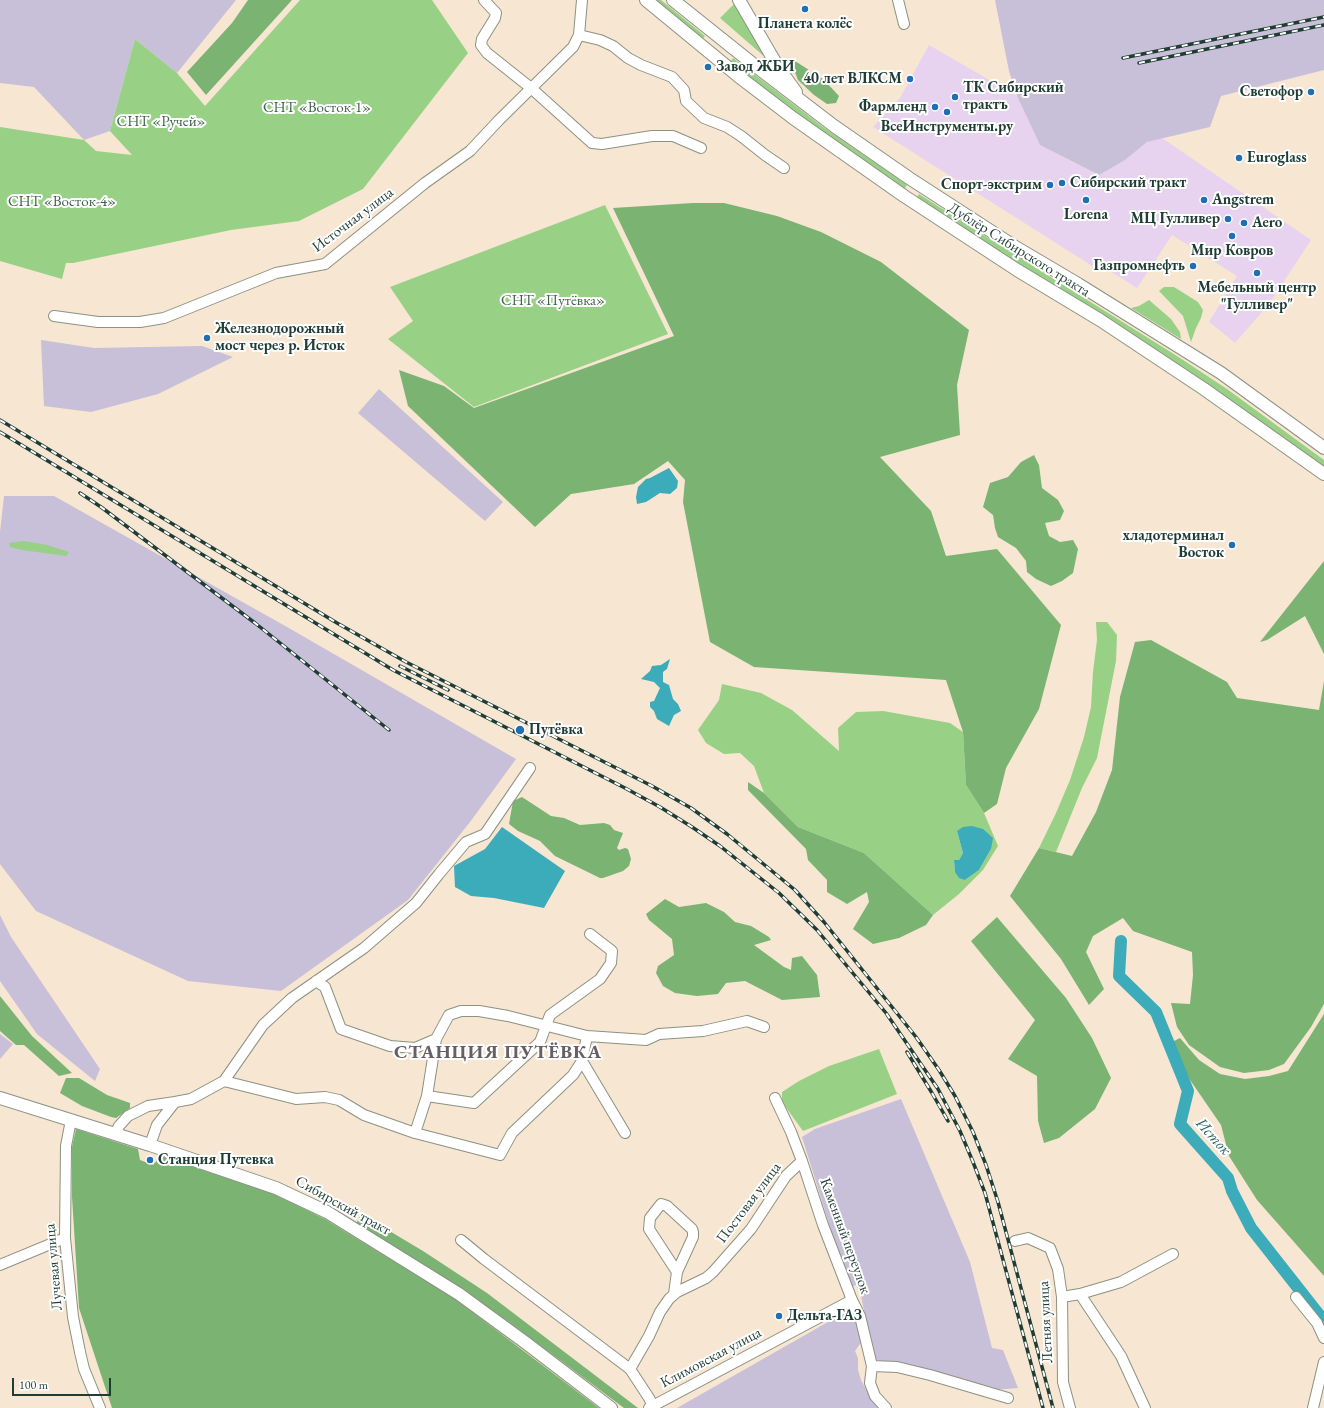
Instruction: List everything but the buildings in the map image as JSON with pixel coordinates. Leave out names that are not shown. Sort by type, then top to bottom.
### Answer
[{"type":"main road","name":"Дублёр Сибирского тракта","points":[[646,0],[742,79],[793,118],[904,196],[1017,270],[1100,320],[1204,389],[1324,474]]},
{"type":"main road","name":"Дублёр Сибирского тракта","points":[[673,0],[834,126],[909,178],[1018,248],[1221,373],[1324,448]]},
{"type":"main road","points":[[739,0],[778,67],[804,103]]},
{"type":"main road","name":"Сибирский тракт","points":[[0,1098],[150,1145],[276,1188],[327,1212],[459,1294],[611,1408]]},
{"type":"street","points":[[484,0],[496,13],[495,18],[482,39],[481,45],[487,53],[531,88],[592,143],[602,144],[652,136],[672,136],[701,148]]},
{"type":"street","points":[[582,0],[579,32],[613,46],[628,58],[641,65],[672,77],[684,90],[686,101],[704,118],[727,127],[784,168]]},
{"type":"street","points":[[898,0],[904,24]]},
{"type":"street","name":"Источная улица","points":[[54,316],[98,322],[140,322],[164,318],[276,273],[325,264],[425,183],[470,151],[563,55],[573,47],[579,32]]},
{"type":"street","points":[[115,1134],[119,1126],[128,1116],[135,1112],[148,1106],[191,1099],[224,1081],[263,1025],[292,998],[364,948],[416,903],[438,874],[466,842],[485,834],[530,768]]},
{"type":"street","points":[[427,1096],[474,1104],[540,1042],[550,1015],[600,979],[611,964],[612,951],[590,934]]},
{"type":"street","points":[[316,981],[325,987],[341,1029],[390,1046],[415,1048],[436,1039]]},
{"type":"street","points":[[415,1133],[427,1096],[436,1039],[449,1015],[461,1011],[479,1011],[508,1016],[587,1036],[646,1040],[660,1034],[702,1030],[747,1021],[764,1027]]},
{"type":"street","points":[[224,1081],[296,1099],[325,1097],[339,1100],[364,1115],[415,1133],[500,1156],[512,1134],[573,1075],[582,1061],[587,1036]]},
{"type":"street","points":[[582,1061],[625,1133]]},
{"type":"street","name":"Каменный переулок","points":[[775,1098],[791,1132],[823,1225],[852,1300],[860,1316],[872,1366],[870,1384],[875,1396],[886,1408]]},
{"type":"street","points":[[150,1145],[157,1125],[175,1102]]},
{"type":"street","name":"Лучевая улица","points":[[71,1120],[66,1146],[65,1238],[73,1317],[80,1352],[84,1369],[100,1408]]},
{"type":"street","name":"Постовая улица","points":[[630,1369],[635,1358],[646,1342],[662,1308],[674,1294],[706,1278],[713,1272],[751,1229],[786,1176],[802,1161]]},
{"type":"street","points":[[674,1294],[677,1272],[693,1232],[692,1229],[667,1206],[661,1204],[650,1218],[649,1229],[677,1272]]},
{"type":"street","points":[[0,1265],[65,1238]]},
{"type":"street","name":"Летняя улица","points":[[1015,1241],[1028,1238],[1050,1248],[1058,1269],[1062,1296],[1063,1382],[1070,1408]]},
{"type":"street","points":[[461,1240],[630,1369],[650,1398],[651,1407]]},
{"type":"street","points":[[1062,1296],[1080,1294],[1121,1282],[1172,1254]]},
{"type":"street","points":[[1080,1294],[1121,1356],[1145,1408]]},
{"type":"street","points":[[1296,1297],[1317,1323],[1324,1338]]},
{"type":"street","name":"Климовская улица","points":[[651,1407],[852,1300]]},
{"type":"street","points":[[1313,1408],[1324,1362]]},
{"type":"street","points":[[872,1366],[897,1367],[1008,1398]]},
{"type":"shaded area","points":[[0,0],[236,0],[177,73],[135,39],[110,131],[84,140],[34,87],[0,83]]},
{"type":"shaded area","points":[[995,0],[1324,0],[1324,70],[1221,96],[1210,127],[1147,142],[1125,160],[1099,175],[1040,145],[1017,96],[1009,71]]},
{"type":"shaded area","points":[[929,45],[1017,96],[1040,145],[1098,175],[1125,160],[1147,142],[1162,138],[1311,240],[1269,304],[1235,343],[1209,322],[1237,276],[1172,235],[1137,288],[1102,266],[1097,269],[873,127],[900,98]]},
{"type":"shaded area","points":[[41,340],[94,348],[202,346],[233,357],[158,394],[91,412],[44,406]]},
{"type":"shaded area","points":[[379,389],[503,502],[485,521],[358,413]]},
{"type":"shaded area","points":[[4,496],[54,496],[287,627],[516,759],[470,822],[408,900],[281,991],[188,981],[36,911],[0,864],[0,532]]},
{"type":"shaded area","points":[[0,915],[11,937],[100,1069],[95,1081],[37,1034],[0,981]]},
{"type":"shaded area","points":[[0,1034],[13,1044],[0,1059]]},
{"type":"shaded area","points":[[901,1099],[970,1262],[992,1348],[1003,1350],[1018,1388],[993,1390],[874,1359],[861,1296],[856,1285],[849,1288],[802,1137],[815,1129]]},
{"type":"shaded area","points":[[849,1310],[861,1331],[862,1341],[855,1351],[858,1358],[858,1370],[861,1380],[871,1399],[878,1408],[677,1408]]},
{"type":"green space","points":[[248,0],[292,0],[206,95],[187,72],[232,23]]},
{"type":"green space","points":[[300,0],[432,0],[468,53],[363,189],[299,221],[231,230],[73,263],[66,263],[62,279],[0,261],[0,127],[84,140],[96,151],[132,155],[110,131],[135,39],[177,73],[205,106]]},
{"type":"green space","points":[[652,0],[661,0],[705,36],[701,40]]},
{"type":"green space","points":[[735,3],[766,58],[720,18]]},
{"type":"green space","points":[[733,58],[823,127],[907,185],[903,191],[818,131],[730,63]]},
{"type":"green space","points":[[795,61],[823,79],[839,96],[836,103],[827,104],[814,95],[798,80],[793,67]]},
{"type":"green space","points":[[919,194],[1227,389],[1324,460],[1324,468],[1198,378],[916,199]]},
{"type":"green space","points":[[693,203],[724,203],[777,216],[821,232],[881,262],[969,330],[957,385],[960,435],[880,457],[931,511],[946,556],[997,549],[1061,625],[1039,709],[1006,768],[997,804],[984,813],[966,785],[963,732],[946,680],[754,667],[710,642],[683,502],[685,480],[668,461],[634,484],[571,494],[535,527],[408,406],[399,370],[444,386],[474,408],[674,336],[613,208]]},
{"type":"green space","name":"СНТ «Путёвка»","points":[[605,205],[668,334],[474,407],[388,339],[413,321],[390,287]]},
{"type":"green space","points":[[1164,287],[1174,287],[1198,302],[1203,310],[1191,342],[1183,316],[1159,291]]},
{"type":"green space","points":[[1149,300],[1171,319],[1180,332],[1181,339],[1131,308],[1139,306]]},
{"type":"green space","points":[[1034,455],[1039,465],[1042,488],[1058,500],[1064,511],[1060,520],[1045,523],[1049,536],[1060,542],[1073,540],[1078,549],[1073,573],[1062,581],[1051,586],[1036,579],[1027,572],[1026,561],[1016,548],[998,537],[993,515],[983,507],[990,483],[1008,477],[1021,462]]},
{"type":"green space","points":[[24,541],[47,545],[69,552],[66,556],[10,547],[9,543]]},
{"type":"green space","points":[[1324,561],[1324,654],[1305,616],[1267,640],[1260,642]]},
{"type":"green space","points":[[1096,622],[1107,622],[1117,635],[1116,661],[1097,758],[1082,788],[1056,852],[1039,848],[1070,780],[1084,737],[1091,707],[1097,640]]},
{"type":"green space","points":[[1151,640],[1227,682],[1237,698],[1319,710],[1324,681],[1324,1004],[1311,1027],[1284,1064],[1269,1070],[1244,1073],[1220,1067],[1189,1045],[1177,1027],[1171,1003],[1190,1004],[1193,975],[1192,952],[1133,931],[1123,918],[1093,936],[1086,952],[1104,989],[1089,1005],[1061,959],[1010,896],[1039,848],[1072,856],[1096,812],[1112,770],[1120,697],[1135,642]]},
{"type":"green space","points":[[722,684],[761,693],[792,710],[839,751],[838,728],[856,712],[883,711],[950,723],[963,732],[966,785],[984,813],[998,846],[983,870],[959,894],[933,915],[864,853],[798,827],[764,793],[754,766],[740,753],[724,754],[706,743],[698,730],[719,700]],"holes":[[[957,831],[991,849],[979,870],[965,880],[955,872],[954,860],[959,860],[963,853]]]},
{"type":"green space","points":[[748,782],[764,793],[798,827],[864,853],[933,915],[926,925],[899,938],[873,944],[853,929],[869,902],[867,892],[847,904],[827,892],[827,880],[808,860],[806,849],[748,790]]},
{"type":"green space","points":[[522,797],[551,816],[564,818],[580,825],[604,823],[610,825],[614,830],[623,833],[617,848],[619,850],[625,848],[628,849],[631,859],[629,866],[623,871],[600,878],[555,856],[540,841],[518,831],[509,824],[513,801]]},
{"type":"green space","points":[[665,899],[679,907],[706,903],[724,912],[735,922],[751,926],[769,937],[771,940],[754,945],[784,967],[791,970],[792,958],[802,956],[817,975],[820,997],[782,1000],[745,981],[726,983],[718,994],[697,996],[675,993],[663,986],[656,973],[658,966],[674,955],[672,939],[649,920],[646,914]]},
{"type":"green space","points":[[997,917],[1066,998],[1092,1038],[1111,1078],[1095,1109],[1059,1138],[1044,1143],[1038,1121],[1037,1076],[1008,1059],[1035,1020],[971,941]]},
{"type":"green space","points":[[0,996],[32,1036],[72,1073],[59,1076],[24,1045],[16,1045],[0,1031]]},
{"type":"green space","points":[[1324,1014],[1324,1276],[1257,1200],[1229,1156],[1221,1125],[1166,1045],[1180,1038],[1199,1060],[1220,1074],[1245,1079],[1269,1076],[1288,1071]]},
{"type":"green space","points":[[879,1049],[897,1094],[803,1131],[782,1102],[782,1092],[799,1081],[829,1066]]},
{"type":"green space","points":[[66,1078],[79,1078],[107,1095],[130,1103],[130,1108],[116,1118],[82,1106],[60,1093]]},
{"type":"green space","points":[[76,1129],[138,1149],[140,1160],[153,1165],[161,1156],[272,1193],[323,1218],[455,1299],[599,1408],[112,1408],[79,1308],[72,1197],[72,1147]]},
{"type":"green space","points":[[361,1214],[423,1251],[487,1293],[638,1408],[624,1408],[509,1322],[450,1281],[356,1224]]},
{"type":"water","points":[[669,468],[678,481],[677,488],[670,494],[660,493],[646,502],[637,504],[636,497],[638,487],[646,479]]},
{"type":"water","points":[[670,659],[667,669],[663,672],[663,682],[669,685],[673,699],[678,704],[681,711],[674,715],[669,726],[657,719],[654,711],[650,707],[650,702],[654,701],[660,688],[654,682],[641,679],[650,671],[652,666],[661,665]]},
{"type":"water","points":[[972,826],[983,829],[993,838],[991,849],[979,870],[965,880],[959,878],[955,872],[954,860],[959,860],[963,853],[957,831],[963,827]]},
{"type":"water","points":[[502,827],[565,871],[544,908],[494,898],[471,896],[455,887],[454,866],[485,849]]},
{"type":"waterway","name":"Исток","points":[[1121,941],[1119,976],[1156,1012],[1188,1091],[1180,1124],[1228,1178],[1232,1191],[1251,1228],[1324,1321]]},
{"type":"railway","points":[[1123,58],[1324,17]]},
{"type":"railway","points":[[1139,63],[1324,25]]},
{"type":"railway","points":[[0,420],[337,623],[406,662],[652,786],[691,808],[727,834],[795,890],[824,922],[916,1037],[955,1096],[973,1132],[998,1202],[1053,1408]]},
{"type":"railway","points":[[0,432],[393,670],[660,807],[720,846],[779,893],[817,930],[886,1013],[938,1089],[960,1131],[985,1193],[1043,1408]]},
{"type":"railway","points":[[80,493],[101,507],[255,623],[389,730]]},
{"type":"railway","points":[[400,666],[448,690]]},
{"type":"railway","points":[[907,1052],[948,1121]]},
{"type":"place","name":"Планета колёс","points":[[805,9]]},
{"type":"place","name":"Завод ЖБИ","points":[[708,67]]},
{"type":"place","name":"40 лет ВЛКСМ","points":[[910,79]]},
{"type":"place","name":"Светофор","points":[[1311,92]]},
{"type":"place","name":"ТК Сибирский трактъ","points":[[955,97]]},
{"type":"place","name":"Фармленд","points":[[935,107]]},
{"type":"place","name":"ВсеИнструменты.ру","points":[[947,112]]},
{"type":"place","name":"Euroglass","points":[[1239,158]]},
{"type":"place","name":"Сибирский тракт","points":[[1062,183]]},
{"type":"place","name":"Спорт-экстрим","points":[[1050,185]]},
{"type":"place","name":"Lorena","points":[[1086,200]]},
{"type":"place","name":"Angstrem","points":[[1204,200]]},
{"type":"place","name":"МЦ Гулливер","points":[[1228,219]]},
{"type":"place","name":"Aero","points":[[1244,223]]},
{"type":"place","name":"Мир Ковров","points":[[1232,236]]},
{"type":"place","name":"Газпромнефть","points":[[1193,266]]},
{"type":"place","name":"Мебельный центр \"Гулливер\"","points":[[1257,273]]},
{"type":"place","name":"Железнодорожный мост через р. Исток","points":[[207,338]]},
{"type":"place","name":"хладотерминал Восток","points":[[1232,545]]},
{"type":"place","name":"Путёвка","points":[[520,730]]},
{"type":"place","name":"Станция Путевка","points":[[150,1160]]},
{"type":"place","name":"Дельта-ГАЗ","points":[[779,1316]]},
{"type":"district","name":"СТАНЦИЯ ПУТЁВКА","points":[[498,1053]]},
{"type":"park label","name":"СНТ «Восток-1»","points":[[317,108]]},
{"type":"park label","name":"СНТ «Ручей»","points":[[161,122]]},
{"type":"park label","name":"СНТ «Восток-4»","points":[[62,202]]}]
